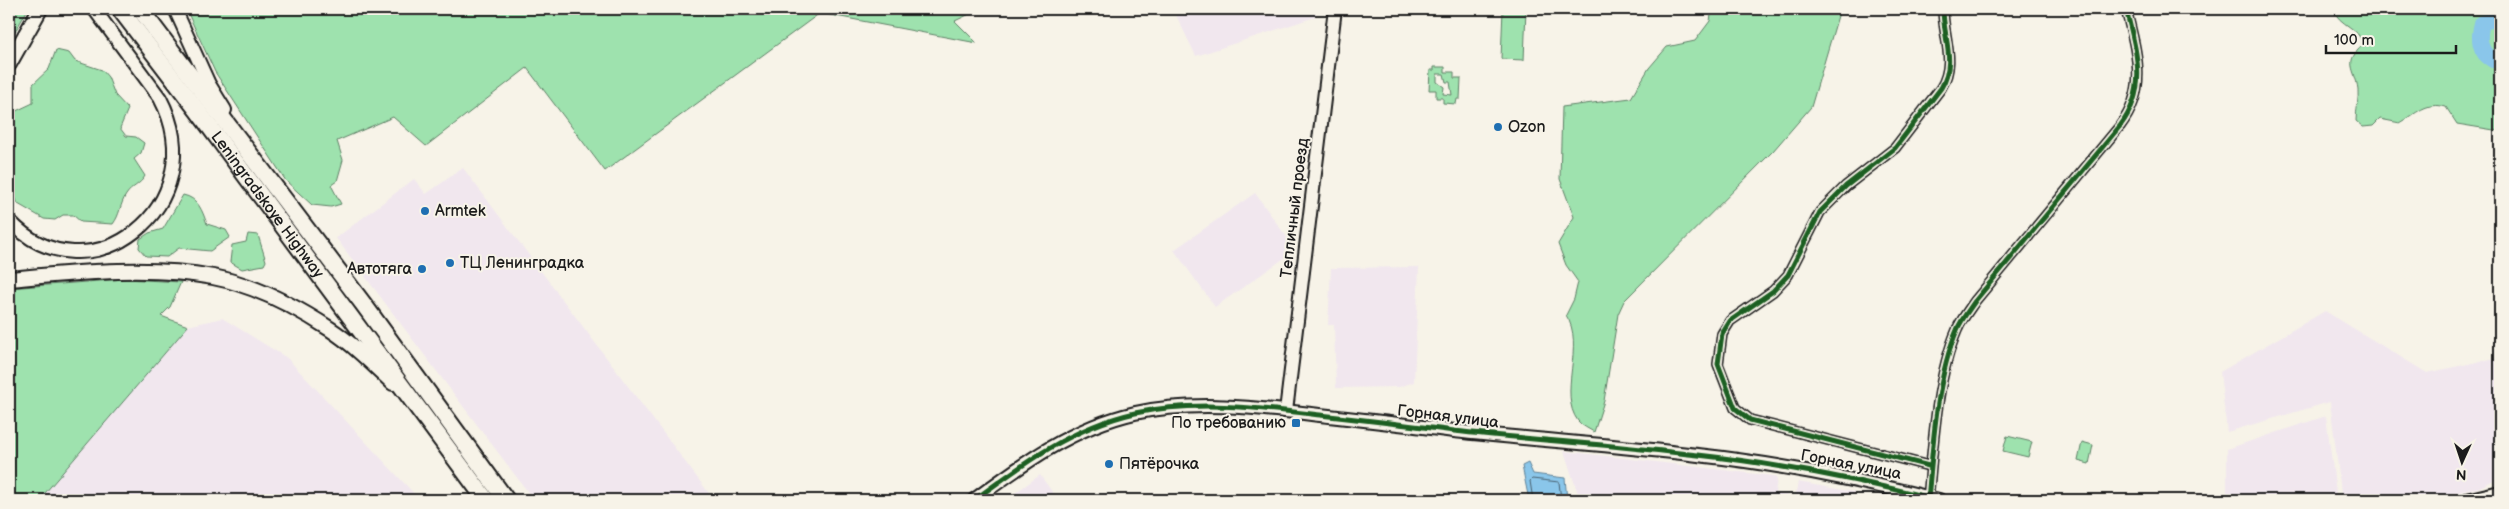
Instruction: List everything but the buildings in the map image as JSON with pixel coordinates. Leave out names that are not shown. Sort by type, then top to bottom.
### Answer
[{"type":"highway","name":"Leningradskoye Highway","points":[[120,9],[486,500]]},
{"type":"highway","name":"Leningradskoye Highway","points":[[140,9],[258,163],[506,500]]},
{"type":"main road","points":[[9,66],[40,9]]},
{"type":"main road","points":[[9,279],[152,272],[213,277],[238,284],[264,293],[329,328],[414,402]]},
{"type":"street","points":[[9,220],[26,236],[56,249],[91,250],[107,247],[135,232],[158,208],[168,190],[175,156],[173,129],[168,114],[160,98],[94,9]]},
{"type":"street","points":[[175,9],[209,84],[258,163]]},
{"type":"street","name":"Тепличный проезд","points":[[1286,410],[1335,9]]},
{"type":"street","points":[[1929,466],[1750,420],[1735,408],[1718,364],[1722,334],[1730,322],[1773,291],[1788,275],[1820,212],[1846,186],[1895,148],[1947,79],[1950,64],[1944,9]]},
{"type":"street","points":[[1932,499],[1929,466],[1947,359],[1957,329],[1975,300],[2120,126],[2135,100],[2139,75],[2126,9]]},
{"type":"street","name":"Горная улица","points":[[974,500],[1032,458],[1058,442],[1118,418],[1154,410],[1198,406],[1286,410],[1507,437],[1701,455],[1850,480],[1932,499]]},
{"type":"street","points":[[2466,500],[2500,492]]},
{"type":"shaded area","points":[[1173,9],[1317,9],[1315,17],[1196,56]]},
{"type":"shaded area","points":[[463,168],[711,496],[706,500],[534,500],[336,238],[414,179],[426,194]]},
{"type":"shaded area","points":[[1255,193],[1296,250],[1215,307],[1174,250]]},
{"type":"shaded area","points":[[1419,267],[1414,382],[1399,387],[1336,388],[1334,325],[1328,325],[1331,268]]},
{"type":"shaded area","points":[[2325,311],[2427,373],[2500,357],[2500,477],[2478,488],[2422,500],[2342,500],[2330,402],[2227,432],[2220,372]]},
{"type":"shaded area","points":[[222,318],[287,358],[420,500],[39,500],[188,326]]},
{"type":"shaded area","points":[[2326,416],[2337,500],[2227,500],[2227,449]]},
{"type":"shaded area","points":[[1564,451],[1773,476],[1777,479],[1775,493],[1795,497],[1798,482],[1854,492],[1854,497],[1869,500],[1580,500]]},
{"type":"shaded area","points":[[1040,475],[1058,500],[1005,500]]},
{"type":"green space","points":[[9,9],[28,9],[9,42]]},
{"type":"green space","points":[[186,9],[980,9],[955,21],[977,43],[820,13],[605,171],[527,68],[426,146],[393,117],[337,141],[343,160],[337,181],[331,185],[341,204],[331,207],[312,205],[286,181],[215,72]]},
{"type":"green space","points":[[1503,9],[1526,9],[1524,60],[1501,59]]},
{"type":"green space","points":[[1712,9],[1840,9],[1811,107],[1773,151],[1624,301],[1618,314],[1604,401],[1594,432],[1578,421],[1572,410],[1570,397],[1573,340],[1571,327],[1566,315],[1574,299],[1578,282],[1566,265],[1558,244],[1574,217],[1560,179],[1562,107],[1631,98],[1649,68],[1667,47],[1695,41],[1710,21]]},
{"type":"green space","points":[[2333,9],[2500,9],[2500,131],[2457,124],[2446,107],[2439,106],[2422,109],[2400,123],[2380,119],[2373,126],[2363,127],[2356,121],[2358,89],[2352,61],[2357,51],[2363,45],[2358,34],[2340,20]]},
{"type":"green space","points":[[56,50],[69,53],[75,61],[102,70],[108,77],[115,95],[128,109],[120,128],[126,136],[136,137],[144,143],[141,153],[134,159],[145,176],[126,195],[113,224],[81,222],[73,215],[63,215],[55,220],[44,219],[18,204],[10,185],[11,121],[14,112],[33,103],[33,84],[49,69]]},
{"type":"green space","points":[[1434,67],[1445,67],[1445,72],[1454,72],[1454,78],[1461,78],[1460,99],[1457,99],[1456,104],[1443,103],[1443,98],[1436,98],[1436,90],[1429,90],[1430,70],[1434,70]],"holes":[[[1437,74],[1444,74],[1446,82],[1450,82],[1452,95],[1443,94],[1444,87],[1437,82]]]},
{"type":"green space","points":[[183,195],[196,202],[207,224],[226,230],[230,237],[210,251],[179,248],[167,257],[146,256],[139,248],[140,239],[149,233],[163,229]]},
{"type":"green space","points":[[248,234],[258,235],[266,261],[264,265],[242,269],[230,262],[232,245],[246,242]]},
{"type":"green space","points":[[125,279],[181,282],[170,307],[161,316],[188,326],[39,500],[9,500],[9,288]]},
{"type":"green space","points":[[2007,436],[2032,442],[2028,457],[2003,451]]},
{"type":"green space","points":[[2082,442],[2093,445],[2089,464],[2078,461]]},
{"type":"water","points":[[1528,463],[1533,474],[1565,478],[1567,500],[1529,500],[1522,466]]},
{"type":"waterway","points":[[2499,9],[2497,18],[2482,23],[2480,39],[2482,49],[2488,57],[2493,60],[2500,55]]},
{"type":"cycle path","points":[[1929,466],[1750,420],[1735,408],[1718,364],[1722,334],[1730,321],[1773,291],[1788,275],[1820,212],[1846,186],[1895,148],[1941,88],[1946,78],[1949,59],[1943,9]]},
{"type":"cycle path","points":[[1928,500],[1940,391],[1950,349],[1959,326],[1975,301],[2120,126],[2135,98],[2138,69],[2126,9]]},
{"type":"cycle path","points":[[974,500],[1050,448],[1091,427],[1135,413],[1158,409],[1204,406],[1274,410],[1454,431],[1637,448],[1728,459],[1819,473],[1939,500]]},
{"type":"place","name":"Ozon","points":[[1498,127]]},
{"type":"place","name":"Armtek","points":[[425,211]]},
{"type":"place","name":"ТЦ Ленинградка","points":[[450,263]]},
{"type":"place","name":"Автотяга","points":[[422,269]]},
{"type":"place","name":"По требованию","points":[[1296,423]]},
{"type":"place","name":"Пятёрочка","points":[[1109,464]]}]
